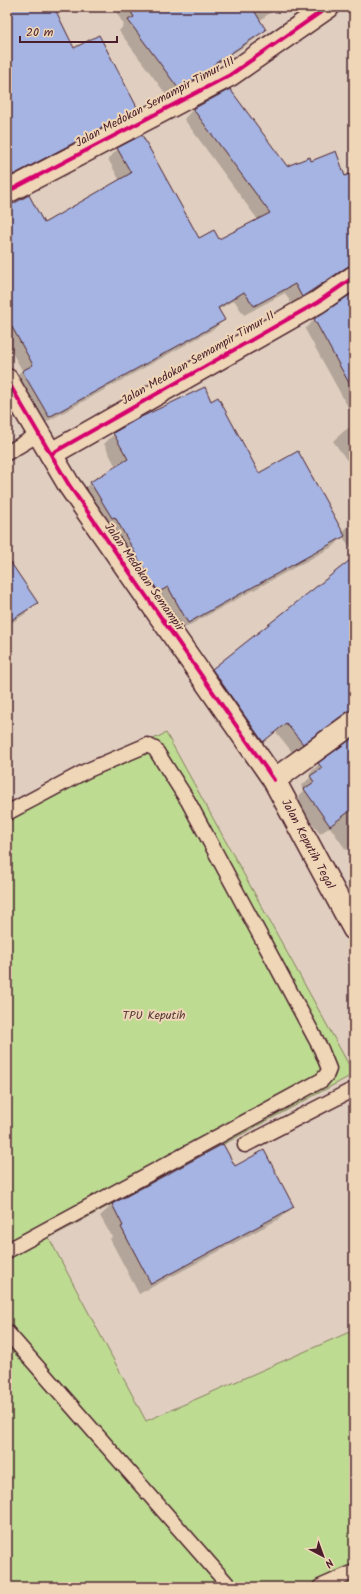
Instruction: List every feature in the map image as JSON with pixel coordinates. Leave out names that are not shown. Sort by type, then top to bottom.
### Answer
[{"type":"street","name":"Jalan Medokan Semampir Timur III","points":[[7,192],[230,75],[328,7]]},
{"type":"street","name":"Jalan Medokan Semampir Timur II","points":[[50,454],[318,302],[354,277]]},
{"type":"street","name":"Jalan Medokan Semampir","points":[[7,380],[69,485],[274,780]]},
{"type":"street","points":[[274,780],[354,722]]},
{"type":"street","name":"Jalan Keputih Tegal","points":[[274,780],[354,928]]},
{"type":"lane","points":[[7,453],[39,434]]},
{"type":"lane","points":[[7,813],[86,770],[147,745],[156,749],[191,808],[321,1049],[329,1069],[325,1078],[322,1080],[7,1251]]},
{"type":"lane","points":[[245,1145],[354,1089]]},
{"type":"lane","points":[[7,1332],[230,1587]]},
{"type":"lane","points":[[320,1587],[354,1572]]},
{"type":"green space","name":"TPU Keputih","points":[[166,733],[354,1074],[49,1238],[146,1421],[354,1330],[354,1587],[7,1587],[7,808]]},
{"type":"building","points":[[7,7],[54,7],[74,48],[99,35],[138,109],[13,175],[7,162]]},
{"type":"building","points":[[128,7],[252,7],[266,30],[213,65],[215,69],[178,88],[128,20],[134,17]]},
{"type":"building","points":[[230,89],[287,166],[310,157],[311,161],[336,151],[345,176],[354,172],[354,265],[347,267],[302,297],[295,284],[254,306],[244,292],[218,308],[225,320],[49,417],[22,371],[33,365],[7,318],[7,207],[29,195],[44,223],[131,173],[117,148],[142,135],[199,238],[214,230],[219,239],[270,213],[193,109]]},
{"type":"building","points":[[354,292],[354,392],[314,319]]},
{"type":"building","points":[[205,387],[211,401],[218,397],[259,473],[298,451],[345,536],[188,623],[168,587],[159,592],[149,578],[115,517],[112,518],[90,482],[128,459],[113,433],[139,418]]},
{"type":"building","points":[[7,557],[38,603],[7,623]]},
{"type":"building","points":[[354,557],[354,710],[347,712],[303,744],[286,723],[263,742],[212,669]]},
{"type":"building","points":[[354,737],[354,808],[330,826],[304,789],[314,782],[310,776],[322,768],[318,763]]},
{"type":"building","points":[[223,1144],[235,1166],[264,1150],[294,1207],[151,1284],[121,1227],[123,1226],[112,1204]]},
{"type":"cycle path","points":[[7,192],[230,75],[328,7]]},
{"type":"cycle path","points":[[51,454],[318,302],[354,277]]},
{"type":"cycle path","points":[[7,380],[69,485],[274,780]]}]
